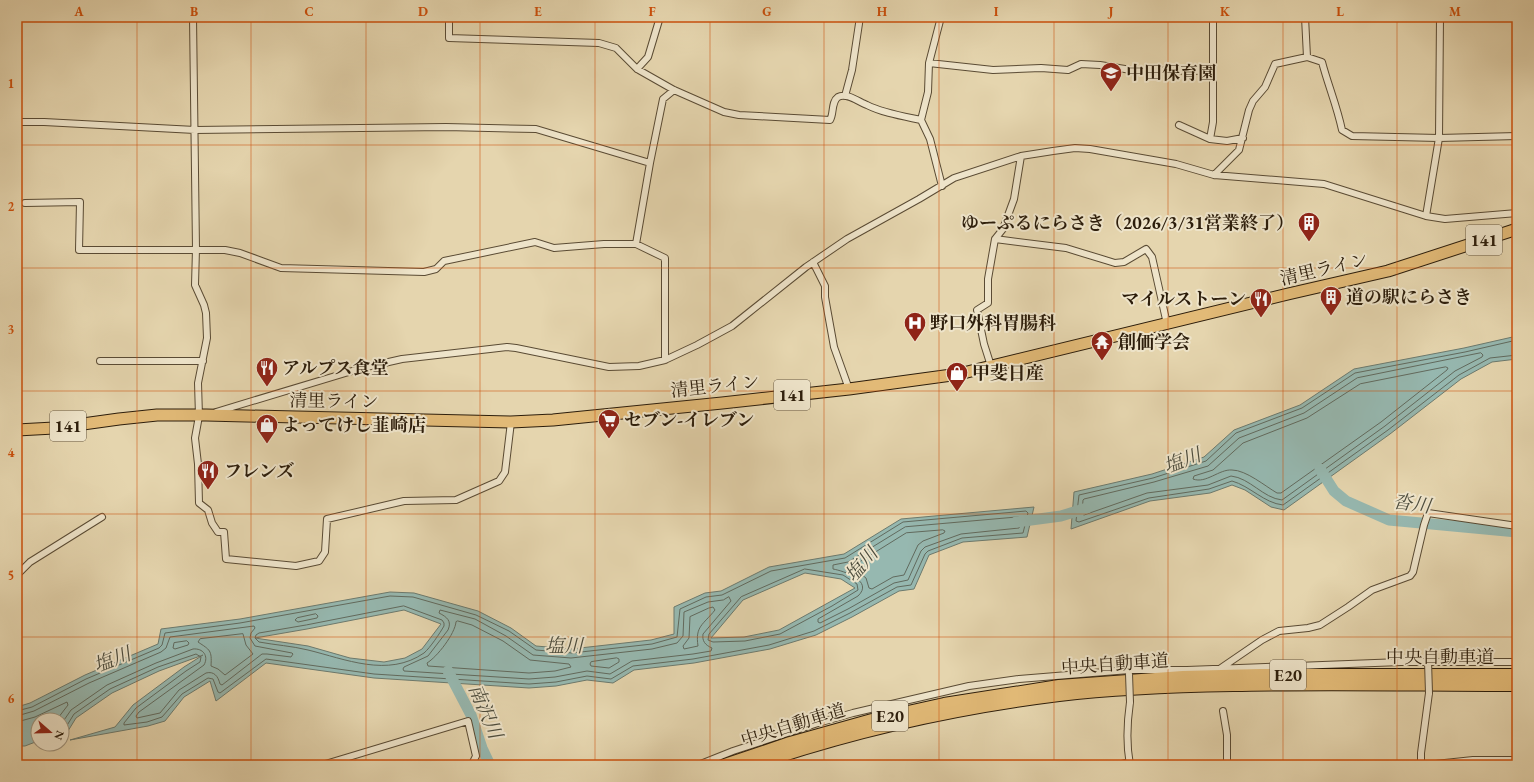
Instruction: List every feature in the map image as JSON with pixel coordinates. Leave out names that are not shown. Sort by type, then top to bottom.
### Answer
[{"type":"highway","name":"清里ライン","points":[[17,430],[54,428],[156,415],[511,422],[699,405],[948,376],[1388,271],[1517,229]]},
{"type":"highway","name":"中央自動車道","points":[[725,765],[790,743],[872,720],[944,704],[1059,686],[1183,677],[1517,675]]},
{"type":"highway","name":"中央自動車道","points":[[753,765],[790,752],[874,728],[953,711],[1060,695],[1191,686],[1517,684]]},
{"type":"street","points":[[193,17],[196,249],[195,286],[206,313],[207,338],[198,383],[203,415],[195,438],[198,464],[199,503],[208,510],[212,523],[218,532],[224,532],[226,559],[296,566],[319,561],[325,552],[326,520],[404,501],[456,500],[499,481],[506,472],[511,422]]},
{"type":"street","points":[[449,17],[449,38],[599,43],[616,48],[637,69],[674,90],[724,112],[739,115],[830,120],[832,117],[834,101],[838,97],[845,96],[876,110],[921,120]]},
{"type":"street","points":[[637,69],[648,57],[660,17]]},
{"type":"street","points":[[845,96],[852,70],[860,17]]},
{"type":"street","points":[[941,17],[930,63],[928,92],[921,120],[930,139],[942,186]]},
{"type":"street","points":[[1210,139],[1213,122],[1212,17]]},
{"type":"street","points":[[1305,17],[1307,57]]},
{"type":"street","points":[[1426,216],[1439,138],[1440,17]]},
{"type":"street","points":[[1214,175],[1239,150],[1243,138],[1244,124],[1253,101],[1265,87],[1276,64],[1307,57],[1322,62],[1328,85],[1336,105],[1342,130],[1352,136],[1439,138],[1517,136]]},
{"type":"street","points":[[930,63],[993,70],[1042,68],[1068,70],[1081,64],[1100,65],[1131,70],[1213,71]]},
{"type":"street","points":[[636,244],[663,99],[674,90]]},
{"type":"street","points":[[17,122],[44,122],[195,130],[446,127],[536,129],[650,163]]},
{"type":"street","points":[[1179,125],[1210,139],[1227,141],[1243,138]]},
{"type":"street","points":[[203,415],[362,368],[402,359],[490,348],[512,348],[609,367],[639,366],[665,360],[732,326],[813,262],[847,239],[954,178],[1021,156],[1075,148],[1090,149],[1176,164],[1214,175],[1324,184],[1426,216],[1445,219],[1517,213]]},
{"type":"street","points":[[991,366],[984,344],[977,310],[988,303],[988,279],[995,239],[1003,229],[1014,199],[1021,156]]},
{"type":"street","points":[[25,203],[80,202],[79,250],[225,250],[240,253],[281,268],[424,272],[436,268],[444,261],[535,242],[554,248],[604,244],[636,244],[665,258],[665,360]]},
{"type":"street","points":[[995,239],[1066,248],[1115,263],[1124,262],[1146,249],[1152,257],[1167,324]]},
{"type":"street","points":[[813,262],[825,286],[825,297],[834,347],[849,388]]},
{"type":"street","points":[[100,361],[203,360]]},
{"type":"street","points":[[1221,668],[1262,640],[1279,631],[1308,628],[1320,625],[1372,590],[1410,576],[1413,572],[1428,514],[1517,526]]},
{"type":"street","points":[[17,575],[30,562],[102,517]]},
{"type":"street","points":[[1421,765],[1420,753],[1429,693],[1428,661]]},
{"type":"street","points":[[698,765],[733,751],[818,723],[934,693],[969,686],[1019,679],[1221,668],[1428,661],[1517,662]]},
{"type":"street","points":[[1118,765],[1130,764],[1128,754],[1127,725],[1130,702],[1129,672]]},
{"type":"street","points":[[1223,711],[1226,730],[1227,765]]},
{"type":"street","points":[[322,765],[468,721],[476,756],[473,762],[468,765]]},
{"type":"street","points":[[1426,765],[1473,760],[1517,760]]},
{"type":"water","points":[[1517,336],[1517,359],[1492,362],[1461,379],[1390,434],[1284,510],[1271,507],[1245,490],[1232,485],[1210,493],[1150,501],[1071,529],[1074,492],[1152,474],[1204,457],[1234,430],[1300,405],[1354,369],[1464,348]]},
{"type":"water","points":[[1034,507],[1027,537],[963,542],[929,555],[914,589],[899,591],[816,635],[770,649],[694,663],[634,670],[613,683],[587,680],[556,686],[529,688],[374,678],[266,663],[216,701],[210,681],[184,697],[165,721],[148,726],[70,740],[115,727],[133,705],[184,667],[203,655],[159,671],[112,693],[76,718],[70,728],[70,712],[30,712],[30,744],[17,746],[17,707],[30,703],[85,675],[158,644],[161,629],[240,619],[390,592],[414,593],[478,611],[511,628],[536,646],[571,649],[651,640],[674,634],[674,607],[705,593],[721,591],[769,567],[844,554],[901,519]],"holes":[[[805,573],[841,579],[855,588],[779,630],[744,637],[711,638],[743,600]],[[404,610],[441,624],[422,649],[405,658],[384,662],[350,658],[308,646],[255,638]]]},
{"type":"waterway","name":"沓川","points":[[1320,469],[1334,491],[1346,501],[1389,520],[1517,532]]},
{"type":"waterway","name":"塩川","points":[[1016,522],[1061,516],[1087,508]]},
{"type":"waterway","name":"南沢川","points":[[448,671],[471,715],[482,748],[490,765]]},
{"type":"place","name":"中田保育園","points":[[1111,92]]},
{"type":"place","name":"ゆーぷるにらさき（2026/3/31営業終了）","points":[[1309,242]]},
{"type":"place","name":"道の駅にらさき","points":[[1331,316]]},
{"type":"place","name":"マイルストーン","points":[[1261,318]]},
{"type":"place","name":"野口外科胃腸科","points":[[915,342]]},
{"type":"place","name":"創価学会","points":[[1102,362]]},
{"type":"place","name":"アルプス食堂","points":[[267,388]]},
{"type":"place","name":"甲斐日産","points":[[957,392]]},
{"type":"place","name":"セブン-イレブン","points":[[609,440]]},
{"type":"place","name":"よってけし韮崎店","points":[[267,444]]},
{"type":"place","name":"フレンズ","points":[[208,490]]}]
